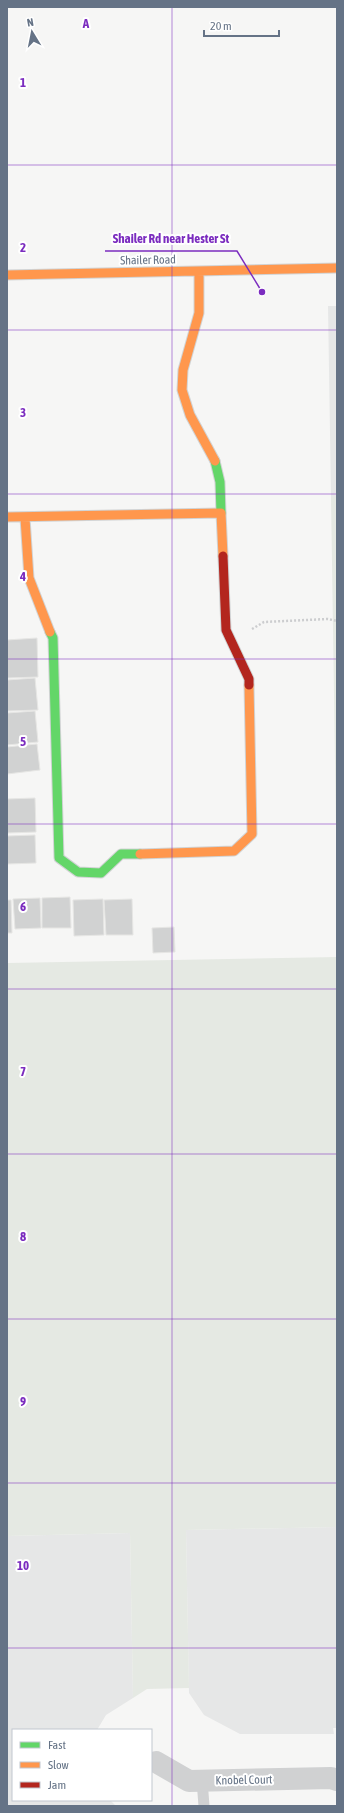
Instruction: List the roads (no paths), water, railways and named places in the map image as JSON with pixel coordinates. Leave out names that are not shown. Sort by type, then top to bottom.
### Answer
[{"type":"street","name":"Shailer Road","points":[[7,275],[337,268]]},
{"type":"street","points":[[25,518],[29,578],[53,638],[59,858],[78,872],[101,873],[121,854],[234,851],[252,834],[249,679],[226,630],[220,478],[212,454],[186,408],[182,389],[183,369],[200,312],[199,270]]},
{"type":"street","points":[[7,517],[25,518],[221,513]]},
{"type":"street","name":"Knobel Court","points":[[156,1762],[189,1781],[331,1778],[337,1780]]},
{"type":"lane","points":[[202,1780],[204,1806]]},
{"type":"place","name":"Shailer Rd near Hester St","points":[[262,292]]}]
